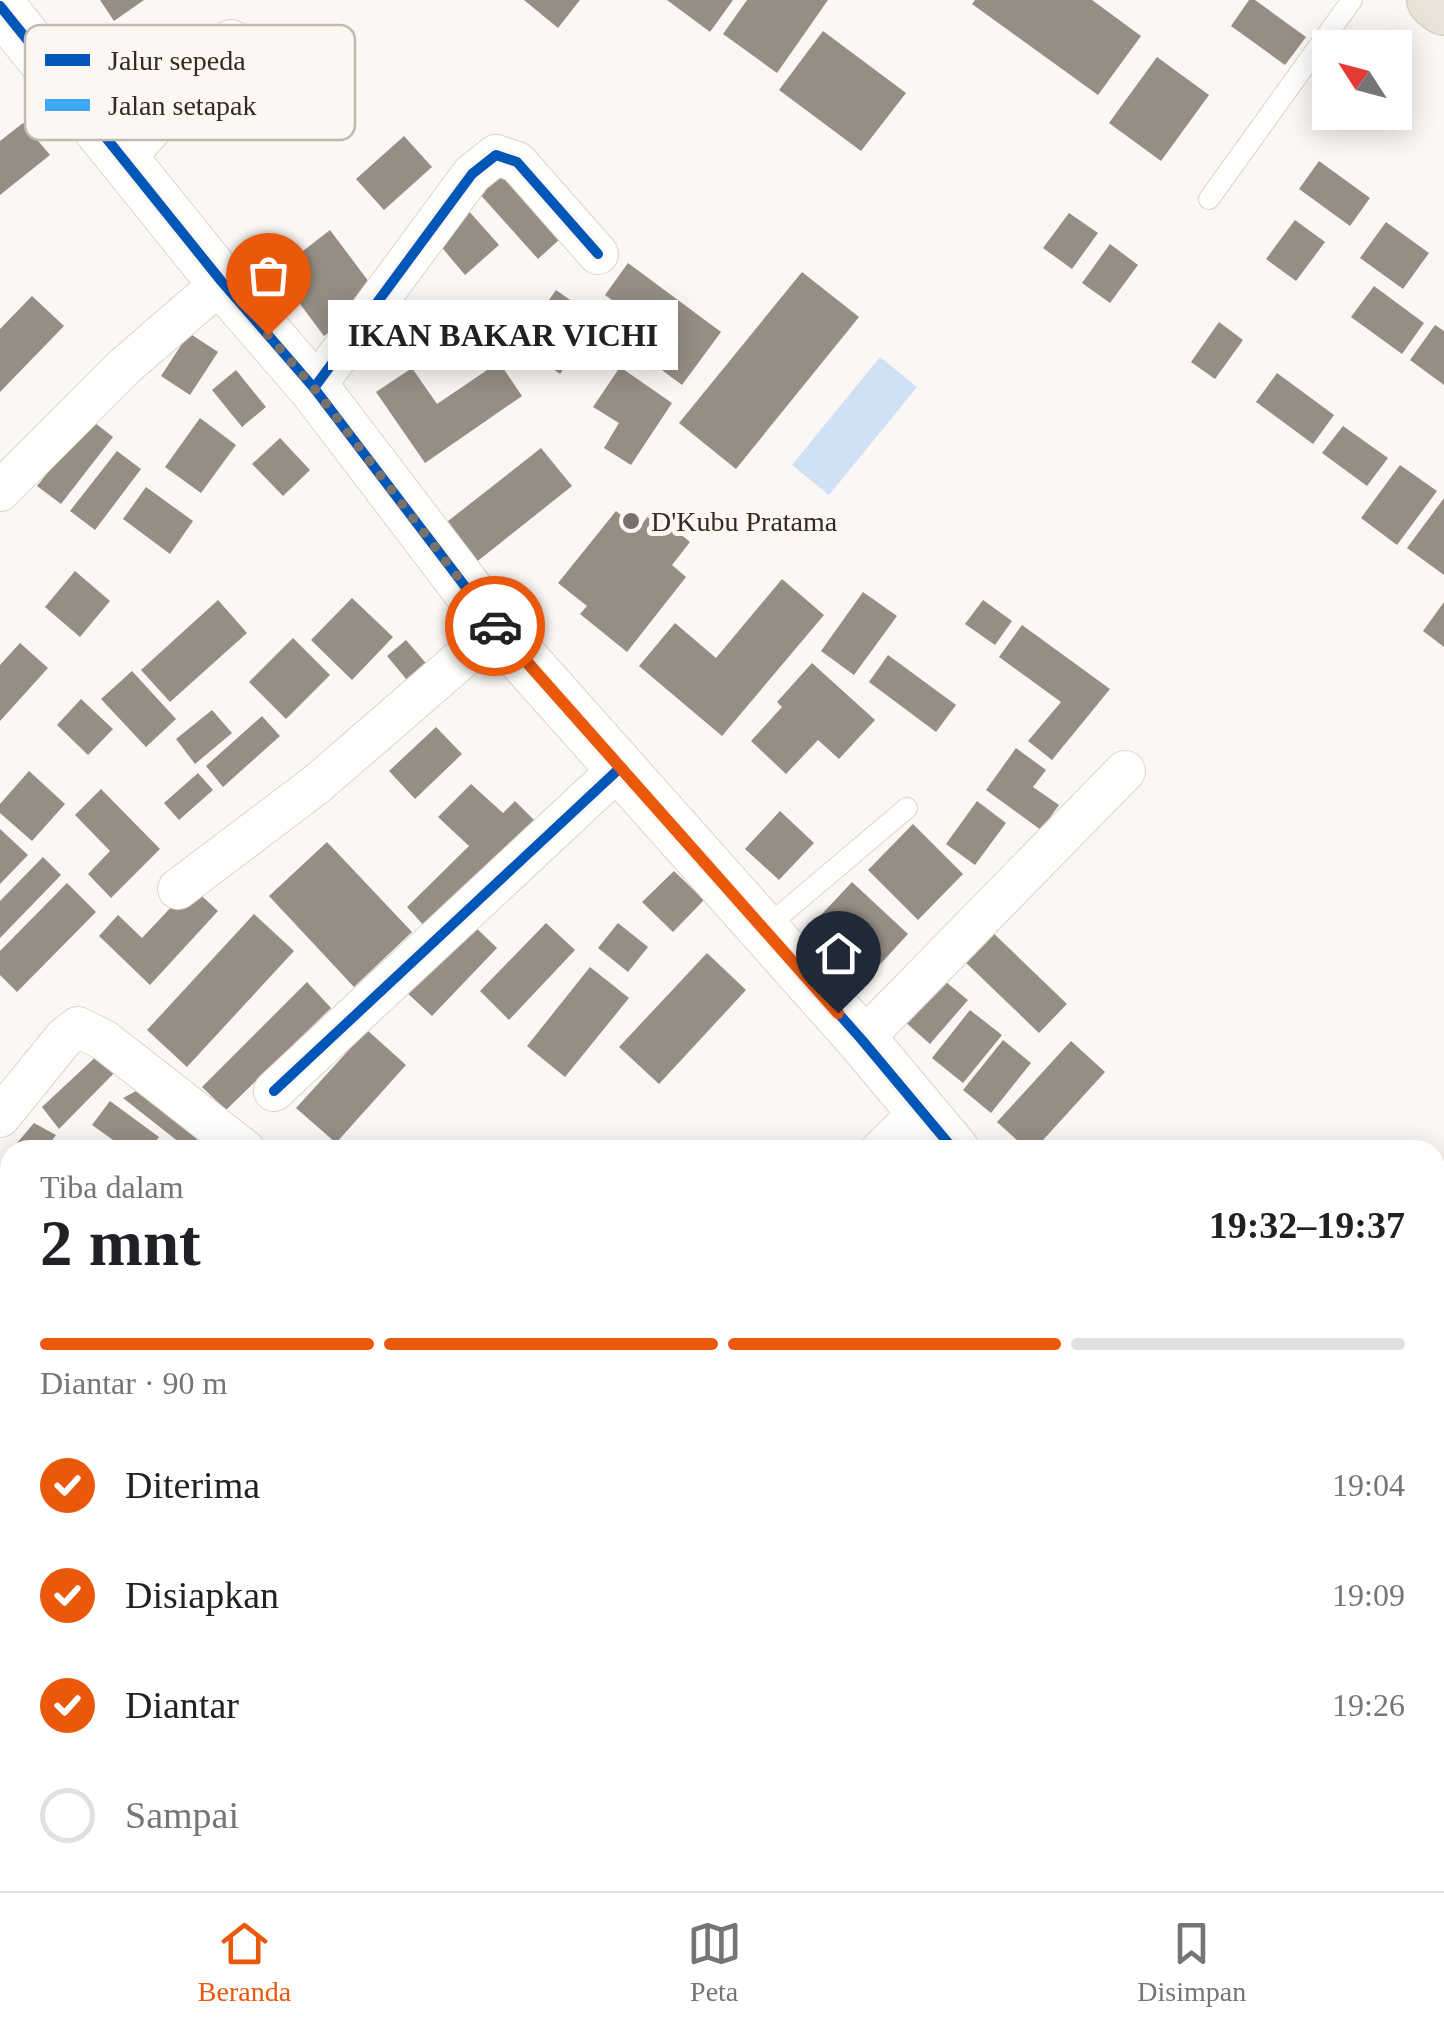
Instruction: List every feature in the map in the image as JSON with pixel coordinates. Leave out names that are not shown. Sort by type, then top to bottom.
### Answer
[{"type":"highway","points":[[1434,0],[1444,7]]},
{"type":"street","points":[[0,6],[25,36]]},
{"type":"street","points":[[110,140],[222,282],[314,388],[497,628],[946,1140]]},
{"type":"street","points":[[125,158],[141,140]]},
{"type":"street","points":[[314,388],[472,174],[496,155],[517,162],[598,254]]},
{"type":"street","points":[[0,491],[124,366],[222,282]]},
{"type":"street","points":[[178,888],[317,784],[497,628]]},
{"type":"street","points":[[274,1091],[621,767]]},
{"type":"street","points":[[862,1040],[1125,770]]},
{"type":"street","points":[[0,1117],[64,1038],[78,1027],[104,1040],[232,1140]]},
{"type":"street","points":[[890,1140],[922,1110]]},
{"type":"lane","points":[[1209,199],[1352,0]]},
{"type":"lane","points":[[764,930],[906,808]]},
{"type":"water","points":[[880,357],[917,387],[829,495],[792,465]]},
{"type":"building","points":[[100,0],[144,0],[114,21]]},
{"type":"building","points":[[524,0],[580,0],[558,28]]},
{"type":"building","points":[[667,0],[733,0],[710,32]]},
{"type":"building","points":[[747,0],[828,0],[777,73],[723,34]]},
{"type":"building","points":[[975,0],[1092,0],[1141,36],[1098,95],[972,4]]},
{"type":"building","points":[[1249,0],[1255,0],[1306,37],[1285,65],[1231,26]]},
{"type":"building","points":[[823,31],[906,93],[861,151],[779,90]]},
{"type":"building","points":[[1157,57],[1209,95],[1161,161],[1109,123]]},
{"type":"building","points":[[23,123],[25,140],[37,140],[50,155],[0,195],[0,141]]},
{"type":"building","points":[[404,136],[432,167],[384,210],[356,179]]},
{"type":"building","points":[[1319,161],[1370,198],[1350,226],[1299,189]]},
{"type":"building","points":[[499,173],[560,239],[538,259],[478,192]]},
{"type":"building","points":[[467,209],[499,245],[465,275],[434,238]]},
{"type":"building","points":[[1069,213],[1098,233],[1072,269],[1043,248]]},
{"type":"building","points":[[1295,220],[1325,242],[1296,281],[1266,259]]},
{"type":"building","points":[[1386,222],[1429,253],[1403,289],[1360,258]]},
{"type":"building","points":[[330,230],[378,294],[324,336],[276,272]]},
{"type":"building","points":[[1110,244],[1138,265],[1110,303],[1082,283]]},
{"type":"building","points":[[628,263],[721,332],[682,385],[651,362],[668,341],[605,295]]},
{"type":"building","points":[[802,272],[859,317],[736,469],[679,423]]},
{"type":"building","points":[[1374,286],[1424,323],[1402,354],[1351,317]]},
{"type":"building","points":[[556,290],[597,319],[560,374],[518,344]]},
{"type":"building","points":[[32,296],[64,326],[0,392],[0,329]]},
{"type":"building","points":[[1219,322],[1243,340],[1215,379],[1191,362]]},
{"type":"building","points":[[1435,325],[1444,331],[1444,385],[1410,360]]},
{"type":"building","points":[[189,333],[218,352],[190,395],[161,376]]},
{"type":"building","points":[[499,362],[522,396],[425,463],[376,392],[412,368],[437,404]]},
{"type":"building","points":[[620,367],[672,403],[631,465],[604,448],[619,423],[593,407]]},
{"type":"building","points":[[236,370],[266,407],[242,427],[212,390]]},
{"type":"building","points":[[1277,373],[1334,415],[1313,444],[1256,402]]},
{"type":"building","points":[[200,418],[236,445],[201,493],[165,467]]},
{"type":"building","points":[[90,419],[113,437],[61,504],[37,486]]},
{"type":"building","points":[[1343,426],[1388,458],[1367,486],[1322,453]]},
{"type":"building","points":[[280,438],[310,470],[283,496],[252,464]]},
{"type":"building","points":[[541,448],[572,486],[469,568],[438,529]]},
{"type":"building","points":[[117,451],[141,469],[95,530],[70,511]]},
{"type":"building","points":[[1400,465],[1437,491],[1397,545],[1361,518]]},
{"type":"building","points":[[146,487],[193,521],[170,554],[123,519]]},
{"type":"building","points":[[1444,498],[1444,575],[1407,548]]},
{"type":"building","points":[[616,511],[638,529],[652,511],[690,542],[672,565],[686,577],[627,652],[580,614],[587,606],[558,583]]},
{"type":"building","points":[[75,571],[110,601],[80,637],[45,607]]},
{"type":"building","points":[[782,579],[824,615],[722,736],[639,666],[675,623],[716,658]]},
{"type":"building","points":[[863,592],[897,616],[854,675],[821,651]]},
{"type":"building","points":[[352,598],[393,637],[352,680],[311,640]]},
{"type":"building","points":[[218,600],[247,633],[170,702],[141,670]]},
{"type":"building","points":[[983,600],[1012,621],[995,645],[965,624]]},
{"type":"building","points":[[1444,602],[1444,647],[1423,631]]},
{"type":"building","points":[[1022,625],[1110,689],[1052,760],[1028,741],[1061,702],[999,657]]},
{"type":"building","points":[[293,638],[330,675],[286,719],[249,682]]},
{"type":"building","points":[[406,640],[431,669],[412,686],[387,656]]},
{"type":"building","points":[[20,643],[48,668],[0,721],[0,665]]},
{"type":"building","points":[[888,655],[956,705],[936,732],[869,682]]},
{"type":"building","points":[[812,663],[875,720],[839,759],[818,740],[786,774],[751,741],[782,707],[777,702]]},
{"type":"building","points":[[132,671],[176,719],[146,747],[101,699]]},
{"type":"building","points":[[81,699],[113,729],[88,755],[57,725]]},
{"type":"building","points":[[212,710],[232,733],[195,764],[176,739]]},
{"type":"building","points":[[262,716],[280,736],[223,787],[206,766]]},
{"type":"building","points":[[436,727],[462,754],[415,799],[389,771]]},
{"type":"building","points":[[1016,748],[1046,770],[1033,787],[1059,805],[1041,830],[986,790]]},
{"type":"building","points":[[29,771],[65,804],[32,841],[0,813],[0,804]]},
{"type":"building","points":[[198,773],[213,790],[179,820],[164,803]]},
{"type":"building","points":[[471,784],[503,813],[515,801],[535,821],[426,928],[407,907],[469,846],[438,817]]},
{"type":"building","points":[[101,789],[160,849],[111,898],[88,874],[110,851],[75,815]]},
{"type":"building","points":[[977,801],[1006,823],[975,865],[946,844]]},
{"type":"building","points":[[780,811],[814,843],[779,880],[745,849]]},
{"type":"building","points":[[913,824],[963,874],[918,920],[868,870]]},
{"type":"building","points":[[0,829],[28,855],[0,884]]},
{"type":"building","points":[[327,842],[412,932],[354,987],[269,896]]},
{"type":"building","points":[[43,857],[61,875],[0,938],[0,901]]},
{"type":"building","points":[[674,871],[704,900],[673,932],[642,902]]},
{"type":"building","points":[[852,882],[908,934],[862,984],[806,931]]},
{"type":"building","points":[[67,883],[96,912],[17,992],[0,975],[0,951]]},
{"type":"building","points":[[191,886],[218,911],[150,985],[99,936],[118,915],[142,938]]},
{"type":"building","points":[[254,914],[294,951],[187,1067],[147,1030]]},
{"type":"building","points":[[470,922],[497,948],[432,1016],[404,990]]},
{"type":"building","points":[[546,923],[575,950],[509,1020],[480,991]]},
{"type":"building","points":[[618,923],[648,947],[628,972],[598,948]]},
{"type":"building","points":[[988,928],[1067,1004],[1039,1033],[960,957]]},
{"type":"building","points":[[707,953],[746,990],[659,1084],[619,1047]]},
{"type":"building","points":[[590,967],[629,998],[565,1077],[527,1046]]},
{"type":"building","points":[[941,978],[968,1000],[930,1044],[904,1021]]},
{"type":"building","points":[[307,982],[331,1008],[226,1110],[202,1087]]},
{"type":"building","points":[[970,1010],[1002,1035],[963,1083],[932,1058]]},
{"type":"building","points":[[367,1030],[406,1065],[339,1140],[333,1140],[296,1108]]},
{"type":"building","points":[[1003,1040],[1031,1063],[991,1113],[963,1090]]},
{"type":"building","points":[[1071,1041],[1105,1072],[1043,1140],[1017,1140],[997,1122]]},
{"type":"building","points":[[102,1051],[121,1066],[59,1129],[42,1107]]},
{"type":"building","points":[[136,1091],[197,1139],[176,1140],[123,1098]]},
{"type":"building","points":[[110,1101],[159,1137],[113,1140],[92,1125]]},
{"type":"building","points":[[34,1123],[56,1135],[52,1140],[20,1140]]},
{"type":"cycle path","points":[[0,6],[25,37]]},
{"type":"cycle path","points":[[108,140],[314,388],[502,635],[862,1040],[946,1140]]},
{"type":"cycle path","points":[[314,388],[472,174],[496,155],[517,162],[598,254]]},
{"type":"cycle path","points":[[274,1091],[621,767]]},
{"type":"way so far","points":[[268,335],[314,388],[495,626]]},
{"type":"place","name":"IKAN BAKAR VICHI","points":[[268,335]]},
{"type":"place","name":"D'Kubu Pratama","points":[[631,521]]},
{"type":"route","points":[[495,626],[838,1013]]}]
